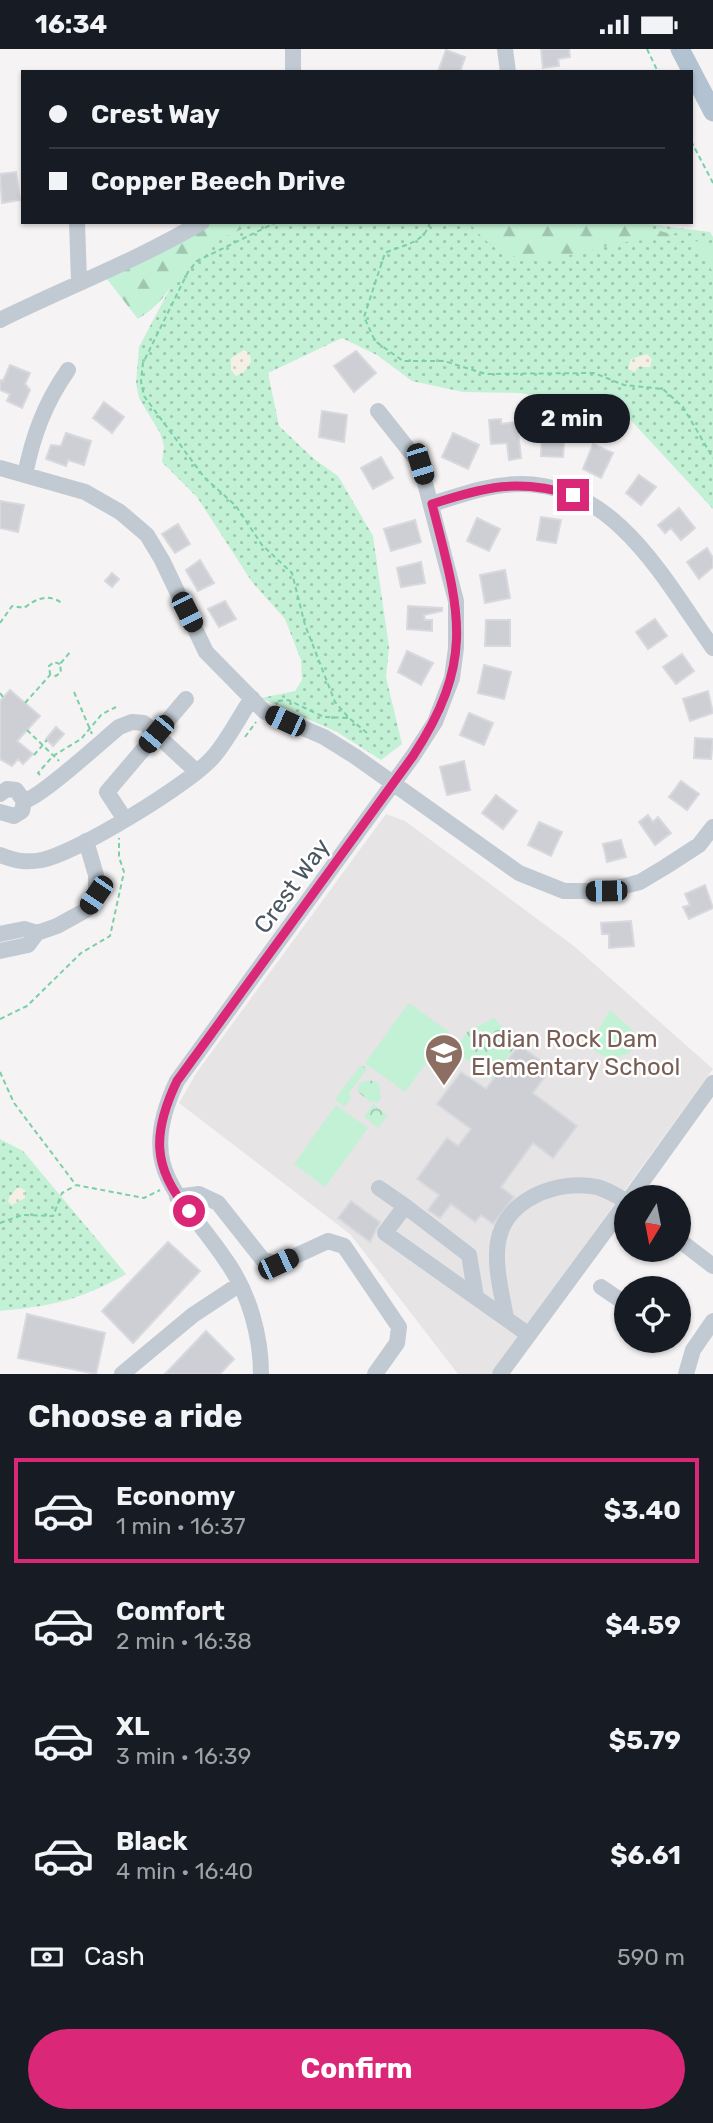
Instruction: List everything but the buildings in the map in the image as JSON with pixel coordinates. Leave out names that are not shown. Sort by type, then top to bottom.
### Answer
[{"type":"main road","points":[[680,49],[691,70]]},
{"type":"main road","points":[[693,74],[713,112]]},
{"type":"street","points":[[293,49],[293,70]]},
{"type":"street","points":[[505,49],[508,70]]},
{"type":"street","points":[[77,224],[79,281]]},
{"type":"street","points":[[0,320],[79,281],[153,251],[199,224]]},
{"type":"street","points":[[25,475],[31,445],[47,400],[68,370]]},
{"type":"street","name":"Crest Way","points":[[261,1374],[253,1320],[240,1285],[229,1264],[174,1191],[158,1143],[160,1119],[177,1081],[435,722],[454,668],[456,601],[432,504],[420,464],[378,411]]},
{"type":"street","points":[[0,468],[85,492],[120,512],[146,535],[162,560],[206,652],[265,712],[324,737],[356,757],[519,873],[564,891],[606,891],[640,882],[699,845],[713,827]]},
{"type":"street","points":[[432,504],[482,488],[522,484],[549,487],[580,498],[622,526],[713,648]]},
{"type":"street","points":[[0,855],[15,861],[43,859],[86,841],[124,818],[197,772],[213,757],[252,698]]},
{"type":"street","points":[[124,818],[107,792],[186,699]]},
{"type":"street","points":[[0,813],[9,817],[19,814],[24,801],[42,794],[67,769],[119,727],[132,722],[144,723],[197,772]]},
{"type":"street","points":[[0,794],[7,789],[16,790],[24,801]]},
{"type":"street","points":[[0,951],[28,945],[37,933],[57,926],[86,909],[96,895],[96,875],[86,841]]},
{"type":"street","points":[[0,934],[24,929],[37,933]]},
{"type":"street","points":[[640,1185],[713,1083]]},
{"type":"street","points":[[506,1318],[497,1257],[498,1239],[521,1203],[534,1195],[554,1189],[593,1186],[614,1196]]},
{"type":"street","points":[[379,1188],[469,1255],[476,1297]]},
{"type":"street","points":[[174,1191],[199,1194],[218,1203],[262,1261],[278,1264],[328,1241],[344,1246],[399,1327],[397,1343],[375,1374]]},
{"type":"street","points":[[405,1206],[385,1233],[529,1335]]},
{"type":"street","points":[[500,1374],[614,1218]]},
{"type":"street","points":[[691,1249],[713,1266]]},
{"type":"street","points":[[122,1374],[193,1315],[240,1285]]},
{"type":"street","points":[[601,1287],[614,1296]]},
{"type":"street","points":[[686,1374],[694,1350],[713,1321]]},
{"type":"path","points":[[647,49],[657,70]]},
{"type":"path","points":[[693,145],[713,183]]},
{"type":"path","points":[[274,224],[197,261],[154,336],[143,363],[141,381],[144,396],[204,477],[236,506],[262,545],[292,573],[305,625],[335,702],[349,719],[367,733]]},
{"type":"path","points":[[429,224],[425,236],[416,242],[385,253],[364,317],[381,347],[403,361],[444,361],[485,374],[594,373],[624,385],[663,389],[683,407],[713,458]]},
{"type":"path","points":[[0,623],[12,606],[24,608],[37,599],[56,599],[63,604]]},
{"type":"path","points":[[60,664],[71,651]]},
{"type":"path","points":[[24,703],[50,674],[49,666],[54,662],[60,664]]},
{"type":"path","points":[[50,674],[59,675],[62,669],[60,664]]},
{"type":"path","points":[[74,692],[89,729],[99,744]]},
{"type":"path","points":[[0,693],[3,697]]},
{"type":"path","points":[[244,738],[277,701],[288,699],[324,716],[349,719]]},
{"type":"path","points":[[49,785],[38,773],[53,756],[64,752],[89,729],[102,713],[116,707]]},
{"type":"path","points":[[27,730],[67,769]]},
{"type":"path","points":[[34,755],[47,740]]},
{"type":"path","points":[[0,1019],[27,1006],[81,953],[110,936],[124,872],[119,857],[119,835]]},
{"type":"path","points":[[0,1072],[14,1103],[76,1185]]},
{"type":"path","points":[[0,1223],[22,1215],[53,1216],[62,1193],[76,1185],[144,1198],[174,1191]]},
{"type":"shaded area","name":"Indian Rock Dam Elementary School","points":[[386,814],[405,821],[575,947],[713,1069],[629,1185],[614,1185],[614,1205],[491,1374],[458,1374],[350,1234],[179,1103],[197,1072]]},
{"type":"green space","points":[[198,224],[254,224],[200,253],[157,304],[138,319],[103,274]]},
{"type":"green space","points":[[235,224],[648,224],[710,232],[713,237],[713,509],[626,415],[584,402],[519,393],[463,392],[412,381],[377,355],[342,338],[268,373],[279,426],[314,459],[338,476],[373,536],[389,647],[386,677],[402,744],[381,760],[337,732],[261,698],[295,691],[302,680],[301,660],[285,619],[252,582],[197,497],[162,462],[164,446],[160,433],[139,398],[136,383],[139,347],[186,258]]},
{"type":"green space","points":[[471,224],[635,224],[710,245],[713,248],[713,272],[691,240],[634,241],[542,259],[504,253],[486,241]]},
{"type":"green space","points":[[409,1003],[449,1032],[405,1092],[365,1063]]},
{"type":"green space","points":[[610,1010],[640,1037],[629,1053],[611,1060],[588,1047]]},
{"type":"green space","points":[[494,1018],[517,1044],[492,1079],[454,1050],[468,1031]]},
{"type":"green space","points":[[361,1065],[367,1069],[349,1093],[351,1099],[344,1107],[335,1099]]},
{"type":"green space","points":[[369,1080],[379,1083],[381,1098],[378,1102],[371,1102],[358,1092],[359,1083]]},
{"type":"green space","points":[[373,1104],[388,1115],[378,1128],[364,1117]]},
{"type":"green space","points":[[336,1105],[368,1128],[325,1187],[294,1164]]},
{"type":"green space","points":[[0,1139],[23,1151],[126,1274],[80,1296],[35,1307],[0,1311]]},
{"type":"sand","points":[[244,350],[250,354],[251,362],[244,372],[236,376],[231,370],[231,358]]},
{"type":"sand","points":[[647,354],[652,359],[650,367],[638,367],[635,372],[628,369],[631,359]]},
{"type":"sand","points":[[18,1187],[25,1190],[25,1198],[12,1205],[8,1202],[9,1197]]},
{"type":"place","name":"Indian Rock Dam Elementary School","points":[[444,1087]]},
{"type":"route","points":[[189,1211],[174,1193],[166,1177],[158,1143],[160,1119],[177,1081],[413,756],[435,722],[452,678],[456,648],[456,601],[432,504],[482,488],[522,484],[549,487],[573,495]]}]
